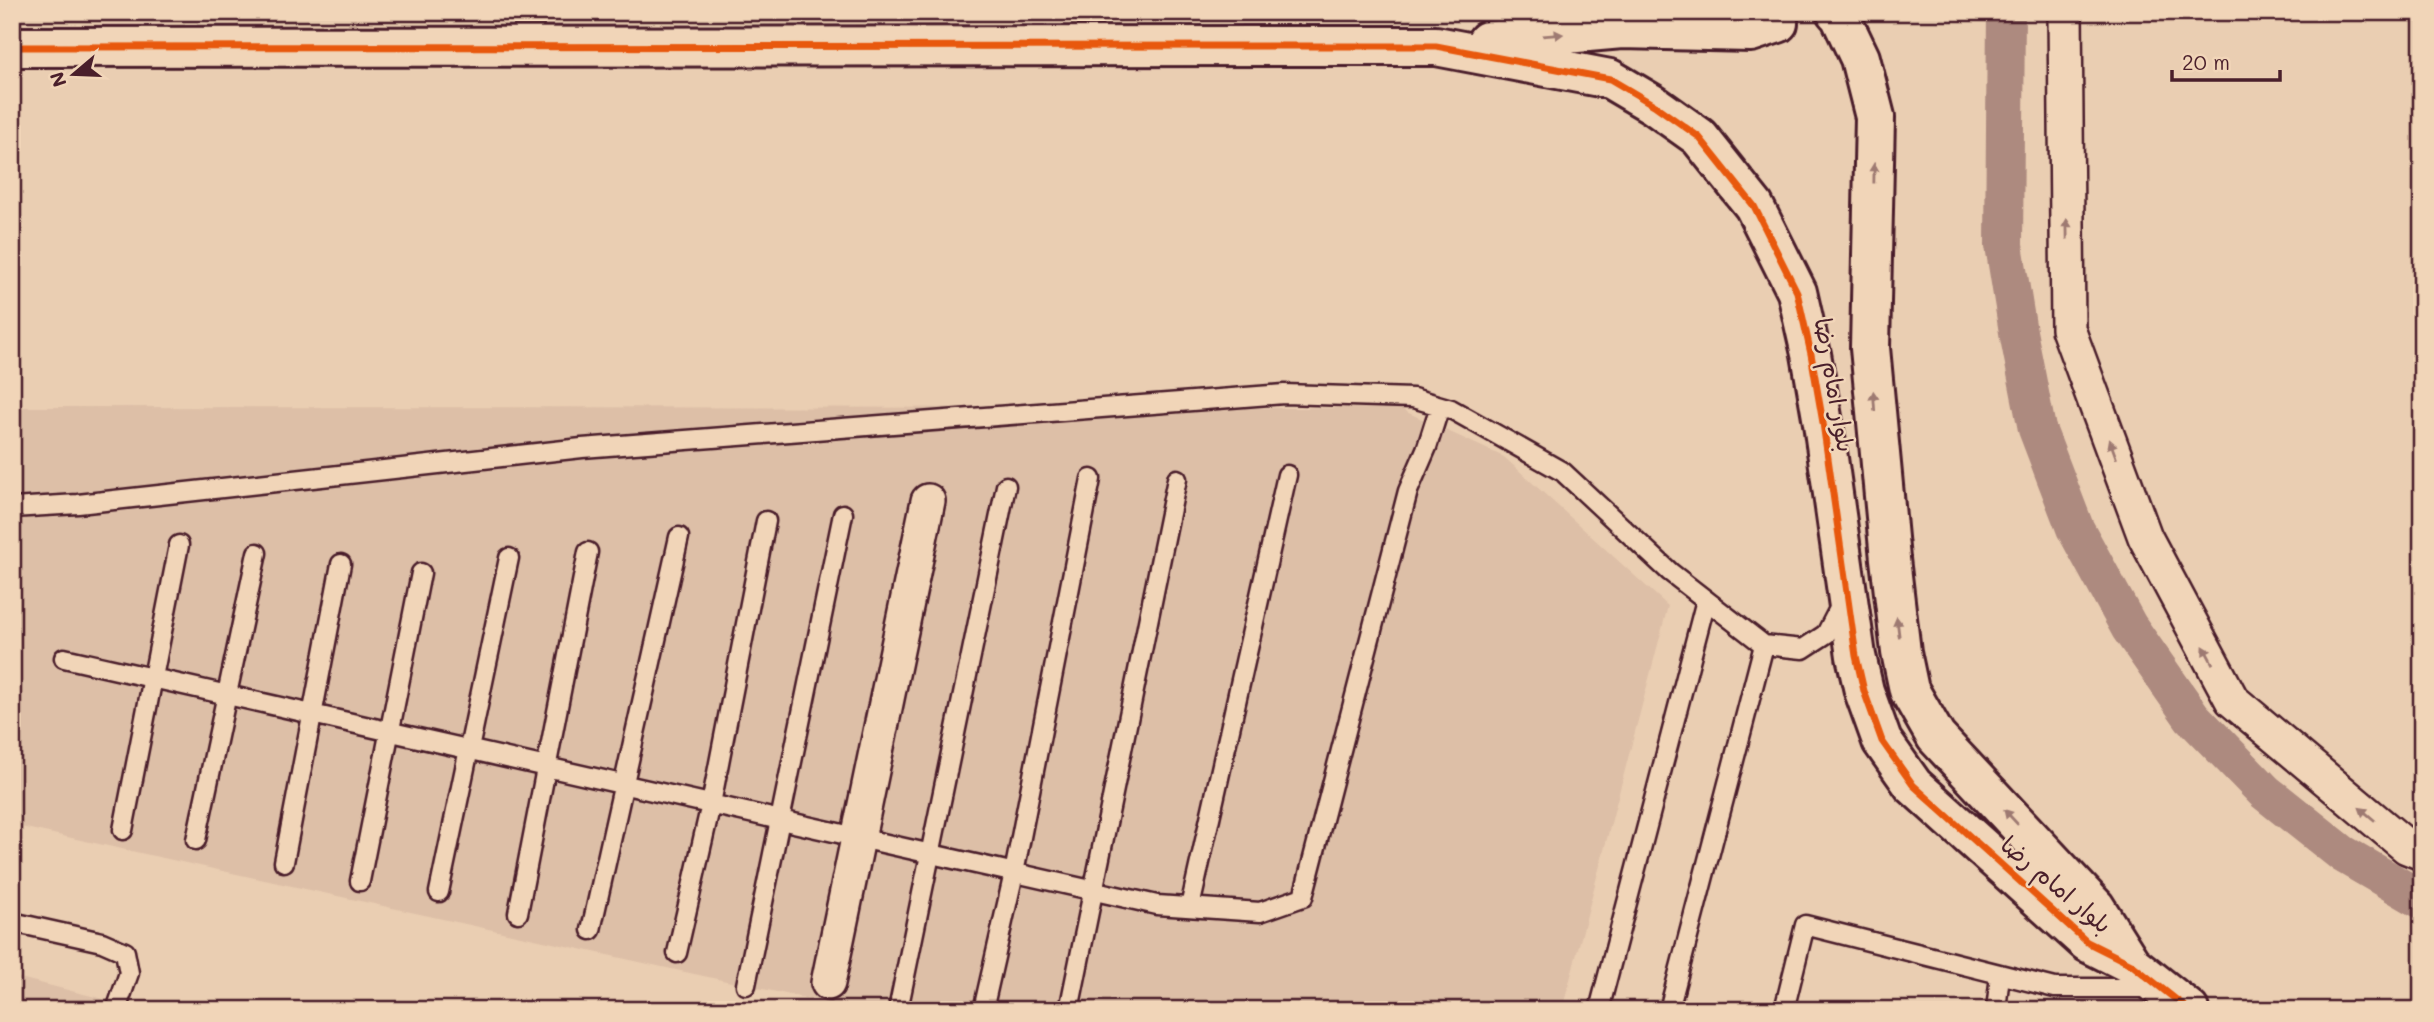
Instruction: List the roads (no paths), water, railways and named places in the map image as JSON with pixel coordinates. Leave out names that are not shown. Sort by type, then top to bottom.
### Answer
[{"type":"street","points":[[1436,46],[1622,29],[1751,32],[1778,23],[1779,12]]},
{"type":"street","name":"بلوار امام رضا","points":[[1836,12],[1860,58],[1875,117],[1870,348],[1890,559],[1901,652],[1909,690],[1936,737],[2095,906],[2131,964]]},
{"type":"street","points":[[1862,12],[1870,42],[1875,117]]},
{"type":"street","points":[[2065,12],[2068,329],[2145,537],[2232,700],[2407,847],[2422,853]]},
{"type":"street","name":"بلوار امام رضا","points":[[12,47],[1436,46],[1610,79],[1654,105],[1699,137],[1754,206],[1797,292],[1823,423],[1856,656],[1864,691],[1882,741],[1913,785],[2087,942],[2131,964],[2177,999]]},
{"type":"street","points":[[828,982],[928,501]]},
{"type":"lane","points":[[12,508],[78,504],[582,448],[1284,394],[1413,398],[1451,409],[1563,472],[1670,572],[1764,645],[1803,649],[1826,634],[1847,593]]},
{"type":"lane","points":[[64,658],[1157,905],[1260,912],[1303,897],[1408,491],[1427,447],[1440,406]]},
{"type":"lane","points":[[1190,907],[1287,475]]},
{"type":"lane","points":[[983,1010],[1014,873],[1091,479]]},
{"type":"lane","points":[[1069,1010],[1177,479]]},
{"type":"lane","points":[[898,1010],[1006,486]]},
{"type":"lane","points":[[746,985],[843,514]]},
{"type":"lane","points":[[677,953],[710,804],[766,521]]},
{"type":"lane","points":[[591,930],[679,537]]},
{"type":"lane","points":[[123,830],[179,545]]},
{"type":"lane","points":[[196,840],[257,552]]},
{"type":"lane","points":[[518,913],[588,552]]},
{"type":"lane","points":[[439,892],[509,558]]},
{"type":"lane","points":[[284,862],[341,564]]},
{"type":"lane","points":[[360,881],[421,573]]},
{"type":"lane","points":[[1599,1010],[1706,600]]},
{"type":"lane","points":[[1670,1010],[1764,645]]},
{"type":"lane","points":[[12,922],[102,942],[124,952],[129,973],[116,1010]]},
{"type":"lane","points":[[1784,1010],[1805,925],[2055,988],[2177,999]]},
{"type":"lane","points":[[1996,1010],[2000,975]]},
{"type":"waterway","points":[[2006,12],[2004,245],[2037,429],[2075,528],[2129,627],[2192,717],[2265,792],[2343,854],[2422,900]]}]
